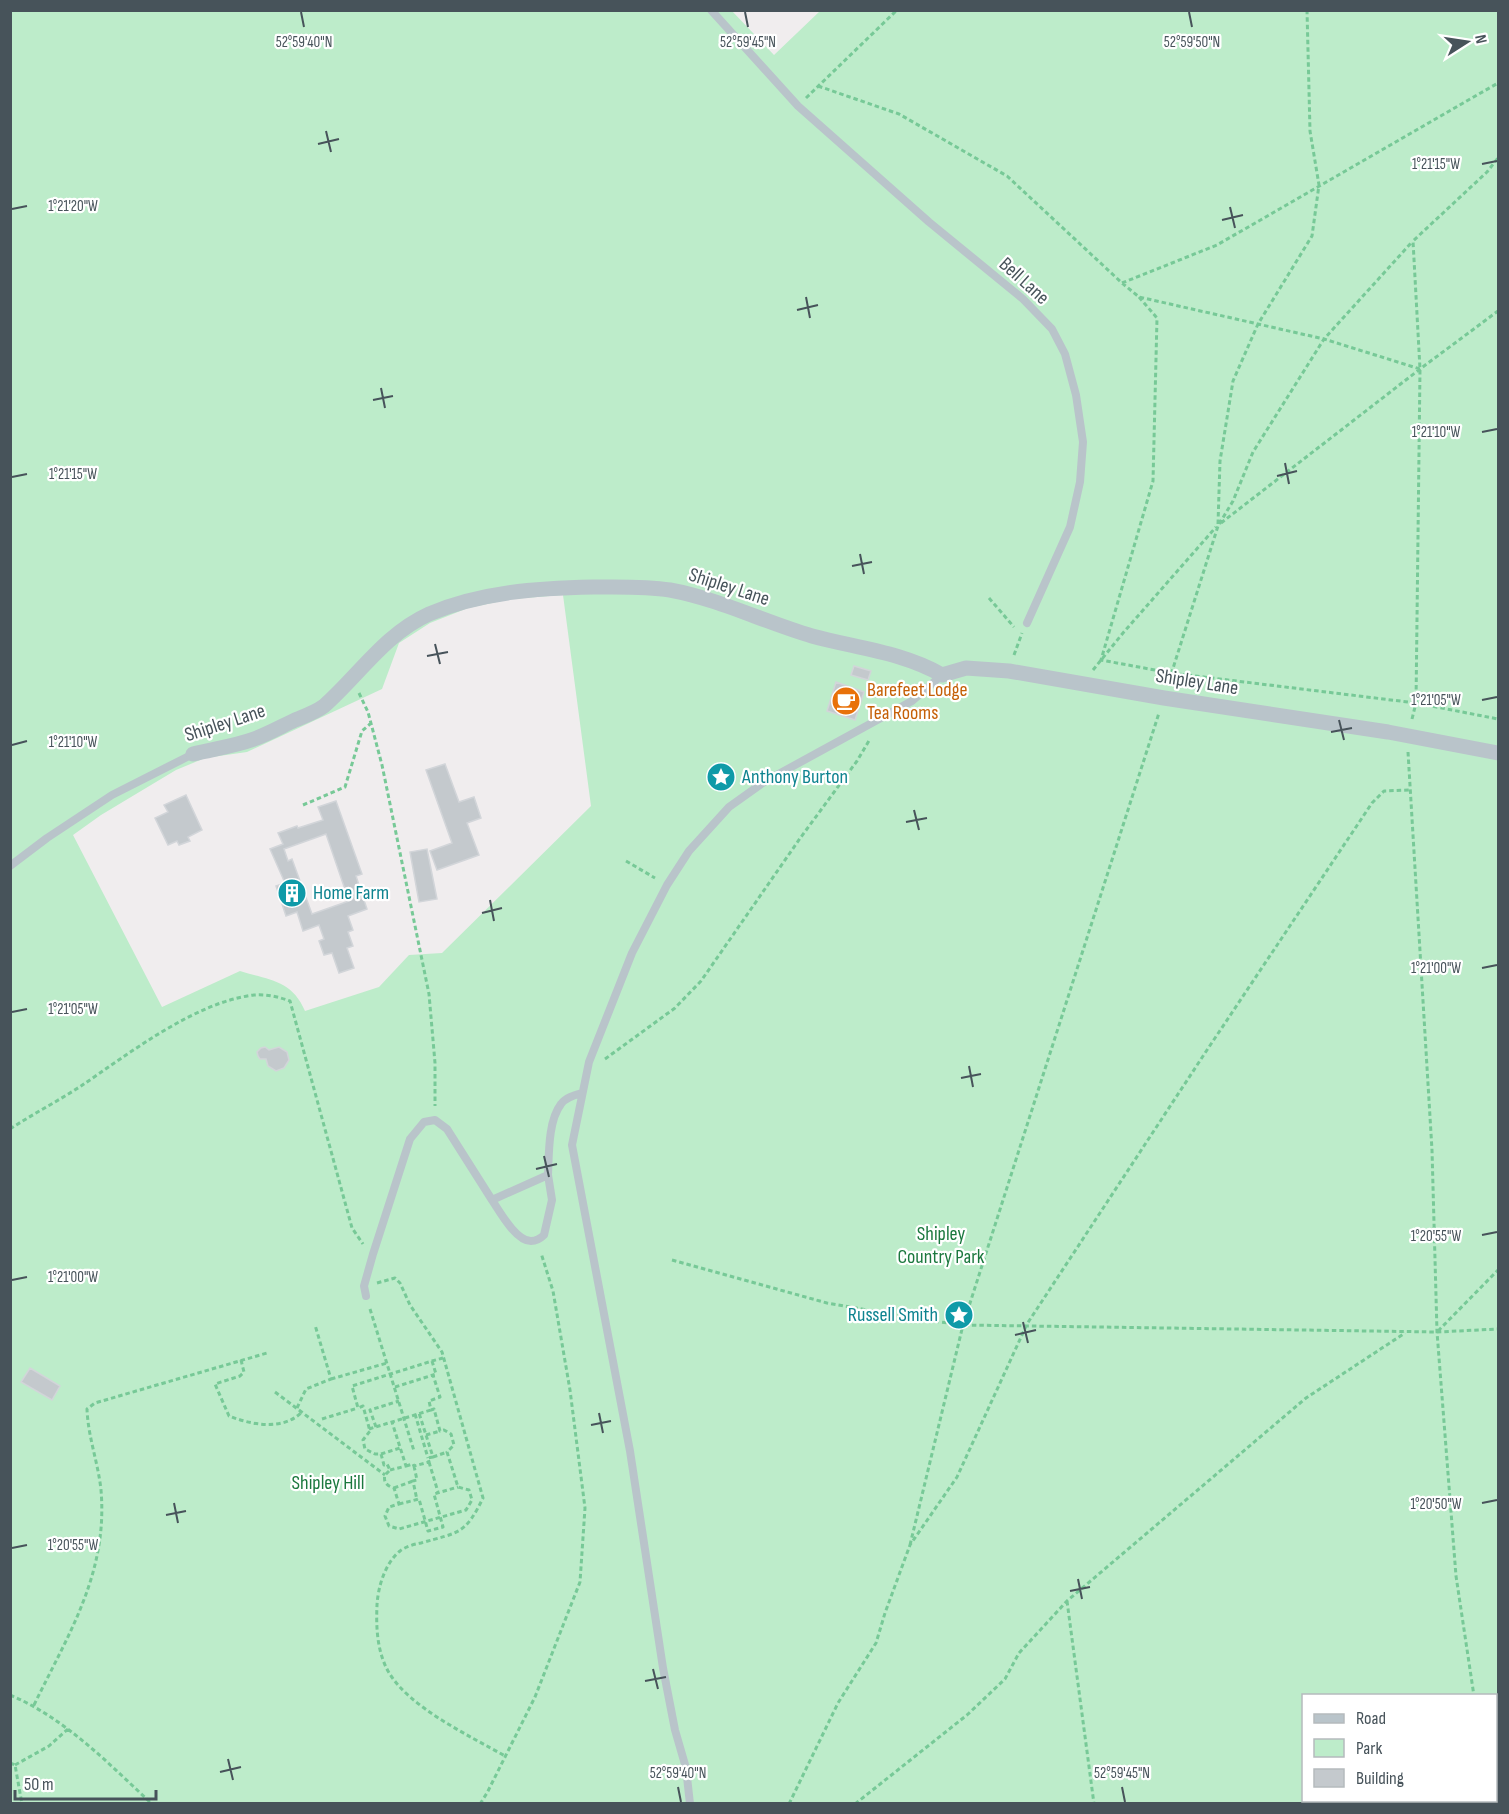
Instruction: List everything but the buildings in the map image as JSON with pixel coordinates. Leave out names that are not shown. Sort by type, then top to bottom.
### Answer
[{"type":"street","name":"Shipley Lane","points":[[193,754],[254,739],[322,708],[381,647],[428,615],[469,600],[550,588],[630,586],[670,590],[712,601],[787,628],[839,643],[902,657],[923,664],[942,675],[966,668],[1009,671],[1498,753]]},
{"type":"lane","name":"Bell Lane","points":[[711,10],[798,106],[929,222],[1023,298],[1052,329],[1065,354],[1076,395],[1083,441],[1080,482],[1070,527],[1026,623]]},
{"type":"lane","points":[[690,1803],[686,1768],[675,1730],[663,1668],[630,1451],[572,1145],[582,1093],[589,1062],[632,953],[667,885],[689,850],[729,807],[764,782],[912,701],[942,675]]},
{"type":"lane","name":"Shipley Lane","points":[[10,866],[47,838],[112,795],[193,754]]},
{"type":"lane","points":[[366,1296],[364,1286],[410,1139],[424,1122],[435,1120],[447,1129],[518,1236],[530,1241],[537,1240],[544,1235],[552,1200],[548,1175],[550,1134],[561,1104],[569,1097],[582,1093]]},
{"type":"lane","points":[[492,1200],[548,1175]]},
{"type":"path","points":[[798,106],[897,10]]},
{"type":"path","points":[[789,1803],[838,1703],[876,1644],[910,1545],[963,1325],[1218,526],[1220,461],[1233,381],[1258,324],[1312,236],[1318,185],[1310,131],[1307,10]]},
{"type":"path","points":[[1122,283],[1217,245],[1498,83]]},
{"type":"path","points":[[818,86],[899,114],[1006,176],[1139,297],[1156,318],[1153,481],[1101,660]]},
{"type":"path","points":[[1082,684],[1218,526],[1233,501],[1253,452],[1324,339],[1413,241],[1487,172],[1498,158]]},
{"type":"path","points":[[1413,241],[1420,369],[1416,703],[1407,736],[1432,1150],[1437,1332],[1456,1576],[1474,1694]]},
{"type":"path","points":[[1139,297],[1324,339],[1420,369]]},
{"type":"path","points":[[1218,526],[1498,311]]},
{"type":"path","points":[[989,598],[1021,635]]},
{"type":"path","points":[[1009,671],[1026,623]]},
{"type":"path","points":[[1101,660],[1171,673],[1416,703],[1498,719]]},
{"type":"path","points":[[352,678],[368,712],[382,765],[429,994],[435,1063],[435,1120]]},
{"type":"path","points":[[587,1073],[675,1008],[701,981],[857,761],[881,719]]},
{"type":"path","points":[[303,806],[345,787],[362,731],[371,723]]},
{"type":"path","points":[[910,1545],[957,1477],[1027,1324],[1200,1060],[1372,803],[1384,791],[1410,790]]},
{"type":"path","points":[[626,861],[667,885]]},
{"type":"path","points":[[10,1129],[157,1035],[198,1013],[225,1002],[255,995],[276,996],[290,1001],[352,1228],[373,1254]]},
{"type":"path","points":[[480,1803],[535,1697],[580,1582],[585,1508],[570,1390],[553,1291],[537,1240]]},
{"type":"path","points":[[672,1260],[827,1303],[963,1325],[1027,1324],[1406,1332],[1498,1329]]},
{"type":"path","points":[[1437,1332],[1498,1270]]},
{"type":"path","points":[[364,1286],[395,1278],[400,1283],[410,1305],[442,1352],[483,1497],[467,1526],[458,1532],[415,1544],[399,1552],[381,1580],[377,1594],[376,1622],[388,1671],[402,1690],[425,1708],[505,1756]]},
{"type":"path","points":[[370,1309],[414,1451]]},
{"type":"path","points":[[315,1325],[331,1379]]},
{"type":"path","points":[[855,1803],[968,1715],[1005,1679],[1019,1653],[1067,1601],[1306,1398],[1406,1332]]},
{"type":"path","points":[[34,1705],[87,1596],[97,1564],[102,1522],[101,1488],[87,1429],[87,1409],[95,1403],[267,1353]]},
{"type":"path","points":[[358,1408],[352,1386],[443,1358]]},
{"type":"path","points":[[241,1360],[244,1372],[240,1376],[215,1384],[229,1416],[263,1425],[295,1420],[302,1412]]},
{"type":"path","points":[[395,1387],[436,1374],[432,1361]]},
{"type":"path","points":[[209,1363],[211,1369]]},
{"type":"path","points":[[297,1408],[306,1389],[331,1379],[387,1363]]},
{"type":"path","points":[[433,1375],[440,1397],[429,1401],[432,1410],[434,1409],[440,1431]]},
{"type":"path","points":[[275,1392],[385,1475]]},
{"type":"path","points":[[376,1427],[370,1410],[399,1401]]},
{"type":"path","points":[[322,1419],[363,1406],[369,1429],[363,1440],[365,1449],[381,1454],[400,1448]]},
{"type":"path","points":[[369,1429],[432,1410]]},
{"type":"path","points":[[417,1414],[433,1457]]},
{"type":"path","points":[[417,1414],[438,1493]]},
{"type":"path","points":[[392,1422],[406,1466]]},
{"type":"path","points":[[414,1466],[417,1480],[394,1488],[385,1482],[385,1475],[390,1470],[413,1464],[414,1466],[447,1452],[454,1445],[451,1434],[444,1430],[426,1435]]},
{"type":"path","points":[[447,1452],[459,1487]]},
{"type":"path","points":[[381,1454],[384,1464],[387,1464],[390,1470]]},
{"type":"path","points":[[412,1481],[417,1500],[419,1499],[426,1521],[428,1531],[443,1527],[441,1517],[434,1494],[459,1487],[469,1490],[472,1500],[466,1510],[441,1517],[426,1521],[399,1530],[389,1526],[385,1516],[389,1507],[417,1500]]},
{"type":"path","points":[[394,1488],[399,1504]]},
{"type":"path","points":[[1067,1601],[1094,1803]]},
{"type":"path","points":[[10,1695],[34,1705],[68,1729],[152,1803]]},
{"type":"path","points":[[15,1765],[50,1746],[68,1729]]},
{"type":"path","points":[[10,1762],[15,1765],[22,1803]]},
{"type":"green space","name":"Shipley Country Park","points":[[11,11],[732,11],[774,55],[820,11],[1498,11],[1498,1803],[11,1803]],"holes":[[[563,595],[591,806],[442,953],[409,955],[379,987],[305,1011],[300,1001],[286,987],[270,979],[240,971],[162,1007],[73,835],[101,815],[176,770],[205,758],[247,752],[382,689],[399,643],[430,623],[468,608],[511,599]]]},
{"type":"place","name":"Barefeet Lodge Tea Rooms","points":[[846,701]]},
{"type":"place","name":"Anthony Burton","points":[[721,777]]},
{"type":"place","name":"Home Farm","points":[[292,893]]},
{"type":"place","name":"Russell Smith","points":[[959,1315]]},
{"type":"park label","name":"Shipley Hill","points":[[328,1483]]}]
